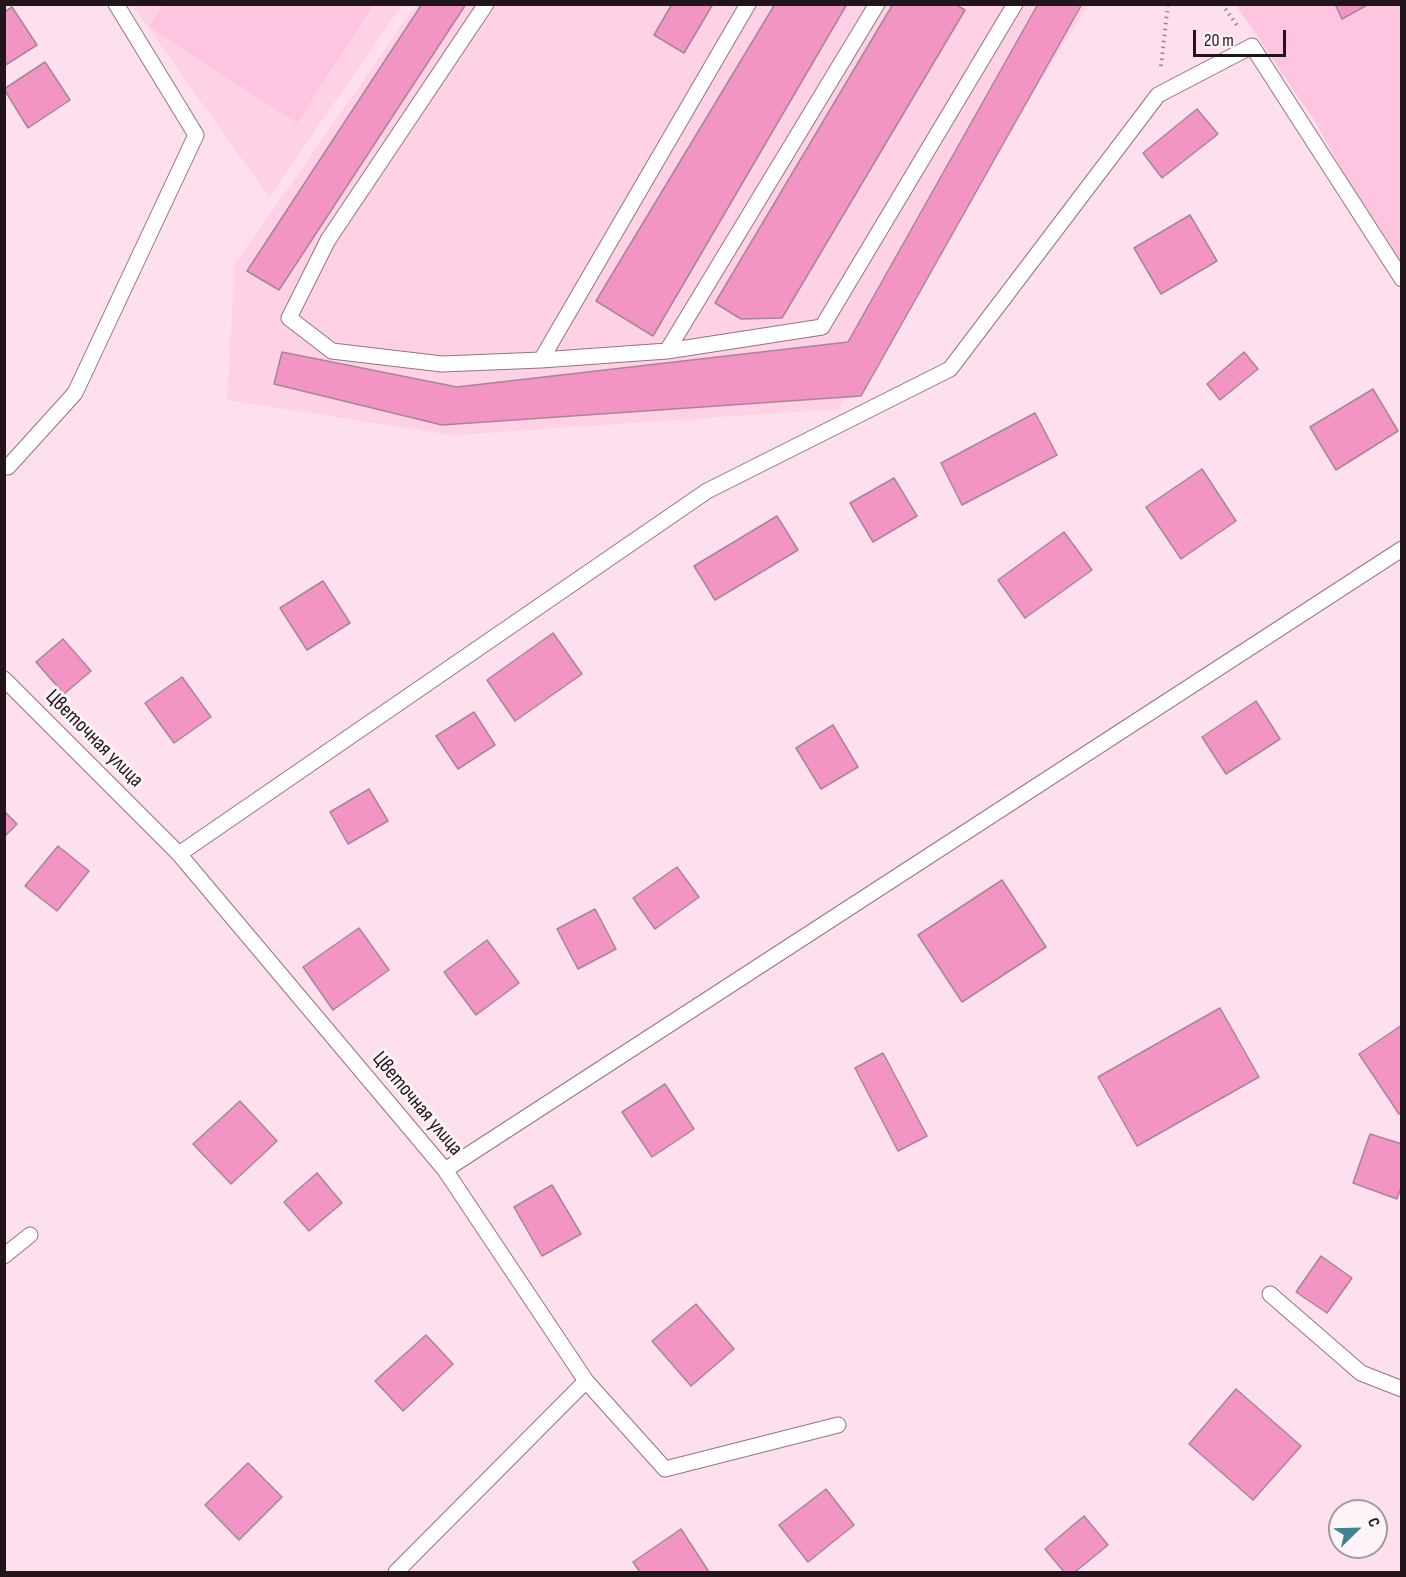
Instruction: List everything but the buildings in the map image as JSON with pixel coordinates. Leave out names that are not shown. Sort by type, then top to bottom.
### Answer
[{"type":"lane","points":[[6,468],[75,393],[196,135],[116,4]]},
{"type":"lane","points":[[486,4],[328,240],[289,318],[332,351],[442,364],[541,360],[668,351],[822,327],[1015,4]]},
{"type":"lane","points":[[541,360],[748,4]]},
{"type":"lane","points":[[668,351],[877,4]]},
{"type":"lane","points":[[179,854],[707,491],[950,369],[1158,95],[1252,46],[1401,279]]},
{"type":"lane","points":[[445,1170],[1401,549]]},
{"type":"lane","name":"Цветочная улица","points":[[4,679],[179,854],[445,1170],[586,1381],[665,1469],[837,1425]]},
{"type":"lane","points":[[4,1256],[30,1235]]},
{"type":"lane","points":[[1270,1294],[1361,1373],[1401,1389]]},
{"type":"lane","points":[[396,1572],[586,1381]]},
{"type":"path","points":[[1158,95],[1168,4]]},
{"type":"shaded area","points":[[164,4],[373,5],[297,123],[149,27]]},
{"type":"shaded area","points":[[132,5],[402,5],[269,197]]},
{"type":"shaded area","points":[[416,5],[1088,5],[838,409],[453,435],[227,400],[235,264]]},
{"type":"shaded area","points":[[1236,5],[1401,5],[1401,278],[1316,123]]}]
